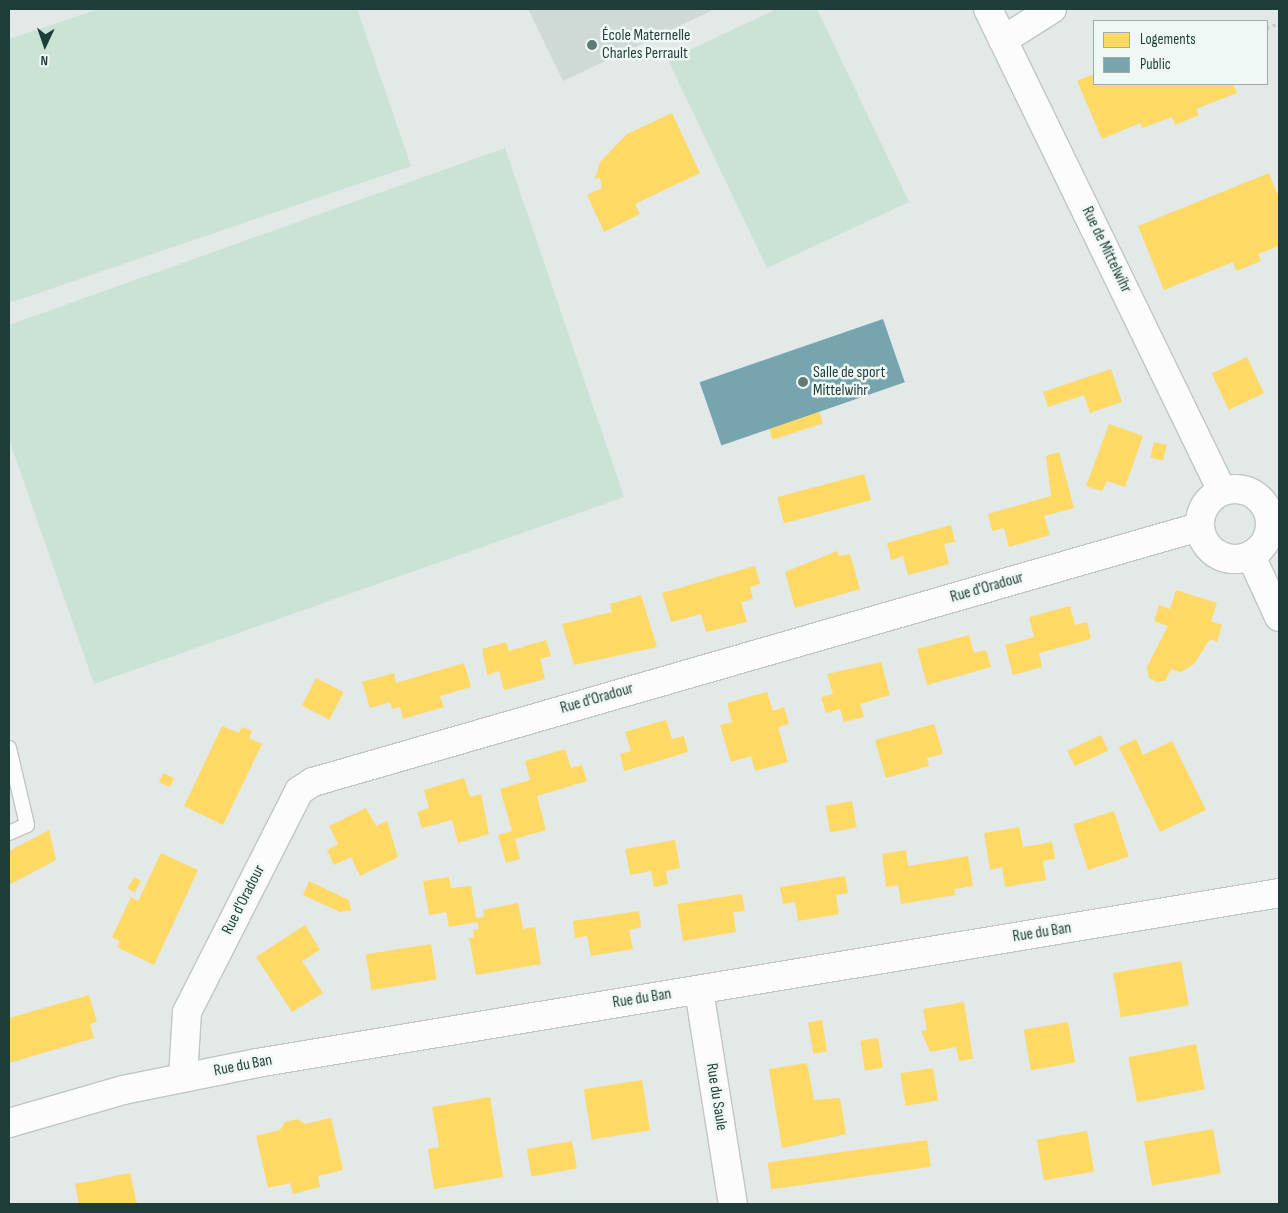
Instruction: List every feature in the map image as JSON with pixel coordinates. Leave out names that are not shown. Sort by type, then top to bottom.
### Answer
[{"type":"street","name":"Rue de Mittelwihr","points":[[988,9],[1222,491]]},
{"type":"street","points":[[1003,40],[1052,9]]},
{"type":"street","points":[[1222,491],[1245,491],[1271,500],[1269,533],[1251,556],[1228,559],[1217,555],[1202,538],[1199,527],[1205,506],[1222,491]]},
{"type":"street","name":"Rue d'Oradour","points":[[183,1077],[187,1012],[299,791],[313,782],[1199,527]]},
{"type":"street","points":[[1251,556],[1279,617]]},
{"type":"street","name":"Rue du Ban","points":[[9,1123],[183,1077],[1279,893]]},
{"type":"street","name":"Rue du Saule","points":[[699,990],[732,1204]]},
{"type":"lane","points":[[9,748],[27,824],[9,833]]},
{"type":"shaded area","name":"École Maternelle Charles Perrault","points":[[528,9],[715,9],[563,81]]},
{"type":"green space","points":[[99,9],[357,9],[411,166],[9,303],[9,39]]},
{"type":"green space","points":[[777,9],[817,9],[909,202],[767,268],[668,60]]},
{"type":"green space","points":[[505,148],[624,497],[94,684],[9,439],[9,325]]},
{"type":"building: Logements","points":[[1093,74],[1093,85],[1233,85],[1237,93],[1196,109],[1199,115],[1175,125],[1172,117],[1142,128],[1140,123],[1102,139],[1077,81]]},
{"type":"building: Logements","points":[[672,113],[700,173],[635,204],[640,214],[604,232],[587,195],[602,188],[600,178],[595,179],[600,162],[627,134]]},
{"type":"building: Logements","points":[[1269,173],[1279,198],[1279,246],[1258,254],[1261,261],[1236,271],[1233,262],[1164,290],[1138,226]]},
{"type":"building: Logements","points":[[1247,357],[1264,393],[1229,410],[1212,373]]},
{"type":"building: Logements","points":[[1111,369],[1122,402],[1090,413],[1084,395],[1048,407],[1043,392]]},
{"type":"building: Logements","points":[[819,411],[823,423],[773,440],[769,427]]},
{"type":"building: Logements","points":[[1109,424],[1143,436],[1125,487],[1107,481],[1102,491],[1086,486]]},
{"type":"building: Logements","points":[[1154,442],[1167,445],[1163,461],[1150,458]]},
{"type":"building: Logements","points":[[1059,452],[1074,508],[1044,516],[1050,535],[1009,547],[1004,528],[992,531],[988,514],[1051,496],[1046,456]]},
{"type":"building: Logements","points":[[864,474],[871,500],[784,523],[777,497]]},
{"type":"building: Logements","points":[[951,525],[955,542],[944,544],[949,564],[908,575],[903,556],[891,560],[887,543]]},
{"type":"building: Logements","points":[[837,551],[839,556],[850,554],[860,589],[795,608],[785,572]]},
{"type":"building: Logements","points":[[755,566],[760,584],[750,587],[753,599],[741,602],[747,622],[706,632],[701,614],[671,622],[662,593]]},
{"type":"building: Logements","points":[[1176,590],[1217,603],[1211,621],[1222,625],[1217,642],[1210,639],[1194,664],[1181,672],[1171,669],[1165,681],[1157,682],[1149,678],[1147,667],[1168,626],[1154,621],[1159,605],[1170,609]]},
{"type":"building: Logements","points":[[641,595],[657,647],[574,665],[562,624],[612,612],[610,604]]},
{"type":"building: Logements","points":[[1070,606],[1075,625],[1087,622],[1091,639],[1039,653],[1042,667],[1013,675],[1005,645],[1034,637],[1029,617]]},
{"type":"building: Logements","points":[[969,635],[974,653],[986,650],[991,667],[927,685],[917,649]]},
{"type":"building: Logements","points":[[546,640],[551,656],[540,659],[545,679],[504,690],[499,671],[487,675],[482,649],[506,642],[509,651]]},
{"type":"building: Logements","points":[[881,662],[890,695],[860,704],[864,717],[844,722],[840,709],[826,713],[821,697],[833,694],[827,674]]},
{"type":"building: Logements","points":[[464,663],[471,687],[440,696],[444,707],[403,719],[400,707],[392,709],[390,702],[370,708],[362,682],[394,673],[396,683]]},
{"type":"building: Logements","points":[[316,678],[344,692],[330,720],[302,706]]},
{"type":"building: Logements","points":[[767,692],[773,711],[784,707],[789,724],[778,727],[788,762],[755,771],[751,756],[731,762],[720,725],[732,722],[727,703]]},
{"type":"building: Logements","points":[[666,720],[672,739],[684,736],[688,752],[624,771],[620,754],[631,751],[625,732]]},
{"type":"building: Logements","points":[[934,724],[943,754],[927,758],[929,766],[886,778],[875,740]]},
{"type":"building: Logements","points":[[222,726],[239,733],[242,727],[252,731],[249,738],[262,744],[223,825],[184,806]]},
{"type":"building: Logements","points":[[1101,735],[1108,750],[1075,766],[1067,751]]},
{"type":"building: Logements","points":[[1136,739],[1143,755],[1172,741],[1206,810],[1160,832],[1119,747]]},
{"type":"building: Logements","points":[[565,749],[571,768],[582,765],[587,781],[537,796],[546,830],[515,839],[520,859],[506,863],[498,835],[512,831],[500,789],[530,780],[525,761]]},
{"type":"building: Logements","points":[[163,773],[174,778],[170,787],[159,782]]},
{"type":"building: Logements","points":[[464,778],[470,797],[481,794],[489,834],[458,843],[452,820],[422,828],[417,812],[429,808],[424,790]]},
{"type":"building: Logements","points":[[852,801],[857,828],[830,832],[825,806]]},
{"type":"building: Logements","points":[[366,808],[376,826],[387,821],[398,857],[360,876],[351,857],[334,865],[327,850],[338,844],[329,826]]},
{"type":"building: Logements","points":[[1114,811],[1129,857],[1088,870],[1073,824]]},
{"type":"building: Logements","points":[[1019,827],[1023,847],[1052,842],[1055,859],[1043,861],[1046,880],[1005,887],[1002,867],[990,870],[984,833]]},
{"type":"building: Logements","points":[[49,830],[56,860],[9,885],[9,851]]},
{"type":"building: Logements","points":[[675,840],[680,868],[666,871],[668,884],[654,887],[651,871],[630,875],[625,849]]},
{"type":"building: Logements","points":[[906,850],[908,866],[968,856],[973,886],[954,889],[955,895],[901,904],[898,885],[886,887],[882,854]]},
{"type":"building: Logements","points":[[161,853],[198,870],[154,965],[117,947],[120,941],[112,937],[131,897],[138,901]]},
{"type":"building: Logements","points":[[845,876],[848,893],[836,895],[839,914],[798,921],[795,902],[783,904],[780,887]]},
{"type":"building: Logements","points":[[134,877],[141,881],[134,892],[128,888]]},
{"type":"building: Logements","points":[[449,877],[451,888],[471,886],[476,918],[484,917],[483,910],[518,903],[523,929],[535,927],[541,964],[476,975],[469,938],[474,937],[473,930],[479,929],[477,922],[449,927],[446,912],[429,915],[423,881]]},
{"type":"building: Logements","points":[[309,881],[349,900],[351,910],[340,912],[303,895]]},
{"type":"building: Logements","points":[[742,894],[745,911],[733,912],[736,932],[683,941],[677,904]]},
{"type":"building: Logements","points":[[639,911],[641,927],[629,930],[633,949],[591,956],[587,936],[575,938],[573,921]]},
{"type":"building: Logements","points":[[305,925],[320,950],[302,961],[323,993],[292,1012],[256,957]]},
{"type":"building: Logements","points":[[431,944],[437,980],[371,990],[366,954]]},
{"type":"building: Logements","points":[[1181,961],[1189,1005],[1121,1017],[1113,973]]},
{"type":"building: Logements","points":[[89,995],[97,1022],[90,1024],[94,1038],[9,1063],[9,1018]]},
{"type":"building: Logements","points":[[964,1002],[973,1059],[959,1061],[956,1047],[930,1052],[921,1031],[927,1030],[923,1009]]},
{"type":"building: Logements","points":[[822,1020],[827,1052],[813,1054],[808,1022]]},
{"type":"building: Logements","points":[[1068,1022],[1075,1062],[1031,1070],[1024,1030]]},
{"type":"building: Logements","points":[[878,1038],[883,1068],[865,1070],[860,1041]]},
{"type":"building: Logements","points":[[1196,1044],[1205,1089],[1137,1102],[1128,1057]]},
{"type":"building: Logements","points":[[807,1063],[814,1100],[840,1098],[846,1134],[782,1148],[769,1069]]},
{"type":"building: Logements","points":[[933,1068],[938,1101],[906,1106],[900,1073]]},
{"type":"building: Logements","points":[[642,1080],[650,1130],[592,1140],[584,1089]]},
{"type":"building: Logements","points":[[490,1097],[503,1177],[434,1189],[428,1149],[439,1147],[432,1107]]},
{"type":"building: Logements","points":[[331,1118],[343,1170],[318,1176],[320,1187],[293,1194],[290,1183],[268,1188],[256,1136],[280,1130],[285,1122],[297,1119],[305,1124]]},
{"type":"building: Logements","points":[[1213,1129],[1221,1173],[1152,1185],[1144,1141]]},
{"type":"building: Logements","points":[[1087,1131],[1094,1171],[1044,1180],[1037,1140]]},
{"type":"building: Logements","points":[[927,1140],[931,1167],[771,1189],[768,1162]]},
{"type":"building: Logements","points":[[572,1141],[577,1169],[532,1177],[527,1149]]},
{"type":"building: Logements","points":[[130,1173],[137,1204],[79,1204],[75,1184]]},
{"type":"building: Public","name":"Salle de sport Mittelwihr","points":[[883,319],[905,382],[721,446],[700,382]]},
{"type":"place","name":"École Maternelle Charles Perrault","points":[[592,45]]},
{"type":"place","name":"Salle de sport Mittelwihr","points":[[803,382]]}]
